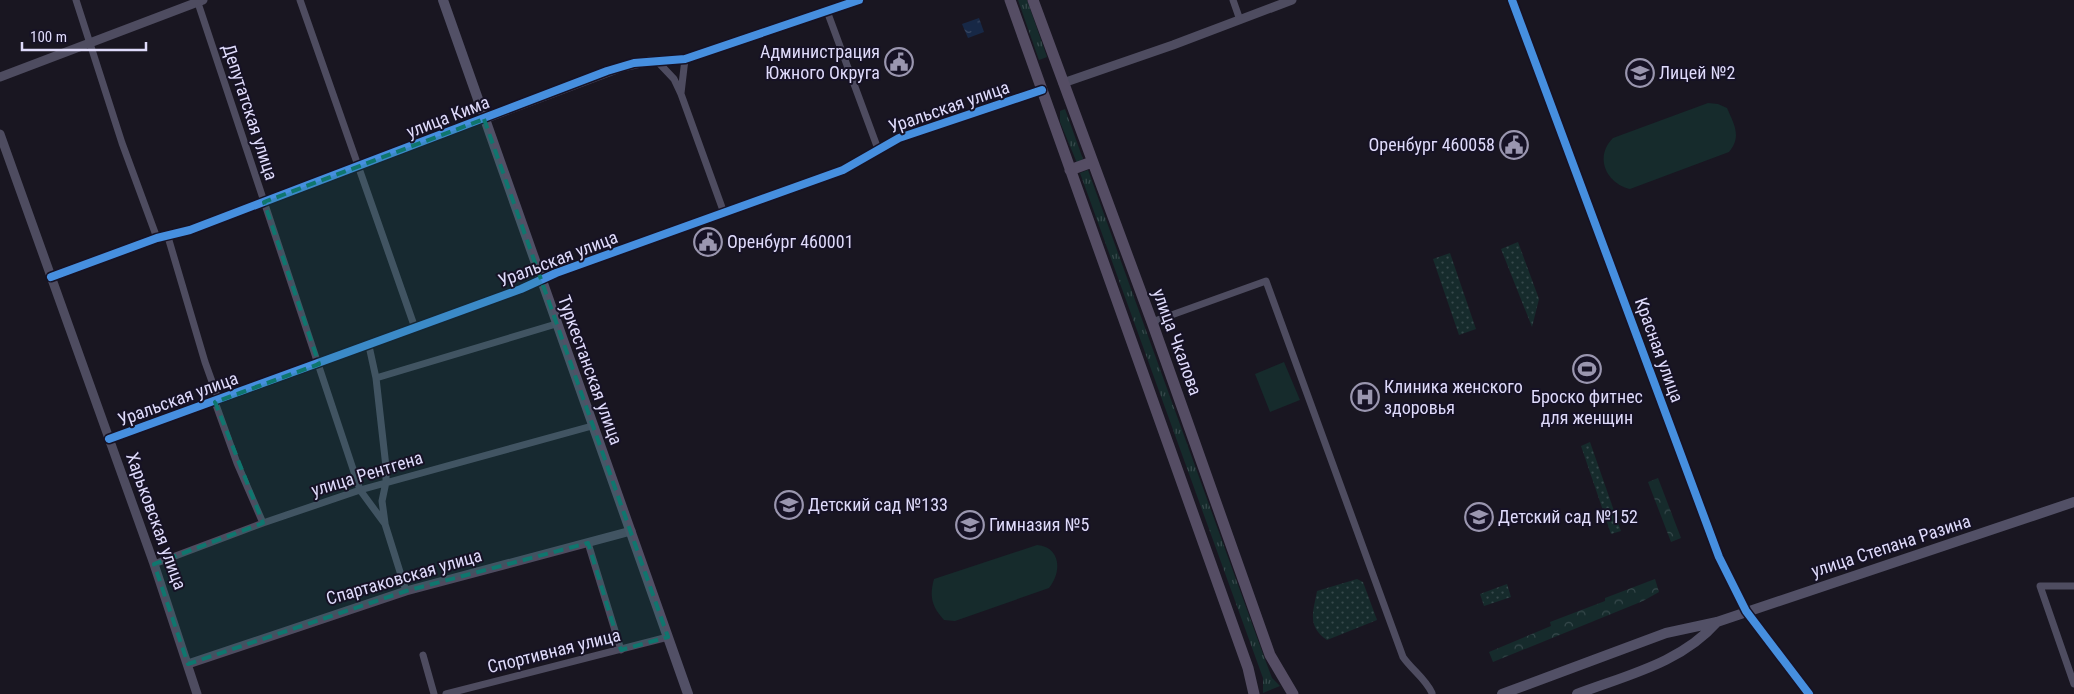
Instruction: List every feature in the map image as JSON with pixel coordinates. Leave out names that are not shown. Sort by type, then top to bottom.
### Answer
[{"type":"main road","name":"Туркестанская улица","points":[[443,0],[688,694]]},
{"type":"main road","points":[[1010,0],[1245,659],[1254,694]]},
{"type":"main road","name":"улица Чкалова","points":[[1033,0],[1152,322],[1270,655],[1293,694]]},
{"type":"main road","name":"Уральская улица","points":[[1042,90],[1063,83]]},
{"type":"main road","points":[[1070,170],[1092,162]]},
{"type":"main road","name":"улица Степана Разина","points":[[1502,694],[1666,633],[1717,622],[2074,502]]},
{"type":"main road","name":"улица Степана Разина","points":[[1577,694],[1674,658],[1703,638],[1717,622]]},
{"type":"street","points":[[76,0],[92,43],[122,143],[157,238]]},
{"type":"street","points":[[300,0],[415,328]]},
{"type":"street","name":"улица Кима","points":[[51,277],[157,238],[168,237],[264,202],[622,66],[656,60],[686,59],[859,0]]},
{"type":"street","points":[[1233,0],[1240,20]]},
{"type":"street","name":"Уральская улица","points":[[1063,83],[1292,0]]},
{"type":"street","name":"Красная улица","points":[[1512,0],[1719,557],[1746,611],[1809,694]]},
{"type":"street","points":[[0,77],[199,1]]},
{"type":"street","name":"Депутатская улица","points":[[199,1],[360,490],[385,524]]},
{"type":"street","points":[[826,11],[878,149]]},
{"type":"street","points":[[681,94],[686,59]]},
{"type":"street","points":[[656,60],[674,79],[681,94],[724,213]]},
{"type":"street","name":"Уральская улица","points":[[109,440],[369,346],[521,289],[540,279],[843,170],[899,138],[1042,90]]},
{"type":"street","name":"Харьковская улица","points":[[0,134],[154,564],[197,694]]},
{"type":"street","points":[[168,237],[237,463],[263,523]]},
{"type":"street","points":[[1152,322],[1266,281],[1392,631],[1403,657],[1411,668],[1426,681],[1432,693]]},
{"type":"street","points":[[376,378],[556,324]]},
{"type":"street","points":[[369,346],[376,378],[386,482],[382,500],[385,524],[406,591]]},
{"type":"street","name":"улица Рентгена","points":[[154,564],[263,523],[360,490],[592,426]]},
{"type":"street","name":"Спартаковская улица","points":[[188,664],[406,591],[631,531]]},
{"type":"street","points":[[588,543],[621,650]]},
{"type":"street","points":[[2074,586],[2040,586],[2074,684]]},
{"type":"street","name":"Спортивная улица","points":[[446,694],[668,637]]},
{"type":"street","points":[[423,655],[434,694]]},
{"type":"highlighted area","points":[[484,119],[668,637],[621,650],[588,543],[406,591],[188,664],[154,564],[263,523],[215,402],[319,364],[264,202]]},
{"type":"green space","points":[[1018,0],[1027,0],[1047,57],[1039,60]]},
{"type":"green space","points":[[1708,103],[1718,104],[1727,108],[1736,130],[1735,141],[1729,152],[1630,189],[1622,186],[1609,175],[1605,168],[1604,153],[1607,145],[1613,138]]},
{"type":"green space","points":[[1065,109],[1083,159],[1077,163],[1060,122],[1060,111]]},
{"type":"green space","points":[[1088,170],[1263,654],[1272,678],[1280,686],[1263,693],[1263,678],[1080,173]]},
{"type":"green space","points":[[1518,242],[1539,299],[1532,327],[1501,249]]},
{"type":"green space","points":[[1450,253],[1476,329],[1459,335],[1433,259]]},
{"type":"green space","points":[[1284,362],[1300,400],[1270,412],[1255,374]]},
{"type":"green space","points":[[1590,442],[1621,531],[1611,534],[1581,446]]},
{"type":"green space","points":[[1658,478],[1681,538],[1671,542],[1648,482]]},
{"type":"green space","points":[[1037,545],[1051,550],[1057,561],[1056,575],[1049,588],[955,621],[944,620],[937,611],[932,596],[934,579]]},
{"type":"green space","points":[[1357,579],[1363,582],[1377,620],[1327,640],[1316,630],[1314,624],[1313,612],[1317,591]]},
{"type":"green space","points":[[1655,579],[1659,592],[1643,601],[1493,662],[1489,652],[1551,626],[1550,622]]},
{"type":"green space","points":[[1507,584],[1511,597],[1484,606],[1480,594]]},
{"type":"water","points":[[979,18],[984,32],[968,38],[962,24]]},
{"type":"cycle path","points":[[51,277],[157,238],[190,230],[607,71],[634,63],[685,59],[859,0]]},
{"type":"cycle path","points":[[1512,0],[1719,557],[1746,611],[1809,694]]},
{"type":"cycle path","points":[[109,439],[521,289],[556,273],[843,170],[899,138],[1042,90]]},
{"type":"place","name":"Администрация Южного Округа","points":[[899,62]]},
{"type":"place","name":"Лицей №2","points":[[1640,73]]},
{"type":"place","name":"Оренбург 460058","points":[[1514,145]]},
{"type":"place","name":"Оренбург 460001","points":[[708,242]]},
{"type":"place","name":"Броско фитнес для женщин","points":[[1587,369]]},
{"type":"place","name":"Клиника женского здоровья","points":[[1365,397]]},
{"type":"place","name":"Детский сад №133","points":[[789,505]]},
{"type":"place","name":"Детский сад №152","points":[[1479,517]]},
{"type":"place","name":"Гимназия №5","points":[[970,525]]}]
